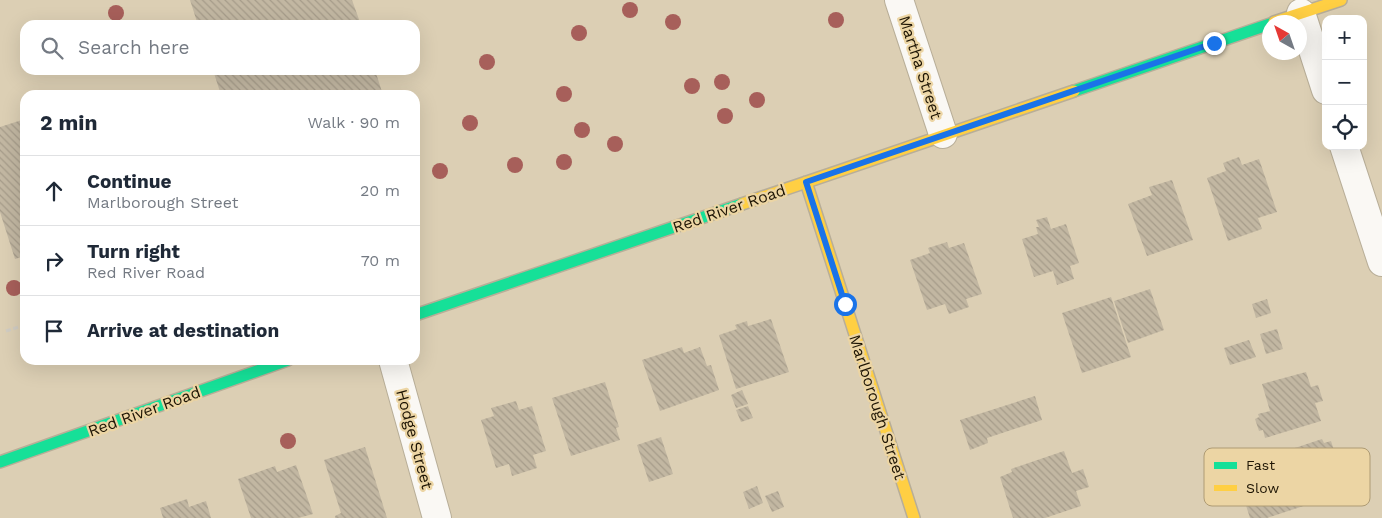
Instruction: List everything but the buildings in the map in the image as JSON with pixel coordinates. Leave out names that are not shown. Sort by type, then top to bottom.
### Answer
[{"type":"main road","points":[[1298,15],[1341,0]]},
{"type":"main road","name":"Red River Road","points":[[420,313],[1262,27]]},
{"type":"main road","name":"Marlborough Street","points":[[806,182],[914,518]]},
{"type":"main road","name":"Red River Road","points":[[0,462],[274,365]]},
{"type":"street","name":"Martha Street","points":[[899,0],[943,134]]},
{"type":"street","points":[[1301,14],[1322,78]]},
{"type":"street","points":[[1345,150],[1382,262]]},
{"type":"street","name":"Hodge Street","points":[[394,365],[437,518]]},
{"type":"path","points":[[6,331],[20,327]]},
{"type":"traffic: fast","points":[[1074,91],[1262,27]]},
{"type":"traffic: fast","points":[[420,313],[742,204]]},
{"type":"traffic: fast","points":[[0,462],[274,365]]},
{"type":"traffic: slow","points":[[1295,15],[1341,0]]},
{"type":"traffic: slow","points":[[742,204],[1074,91]]},
{"type":"traffic: slow","points":[[806,182],[914,518]]},
{"type":"route","points":[[845,304],[806,182],[1214,43]]}]
